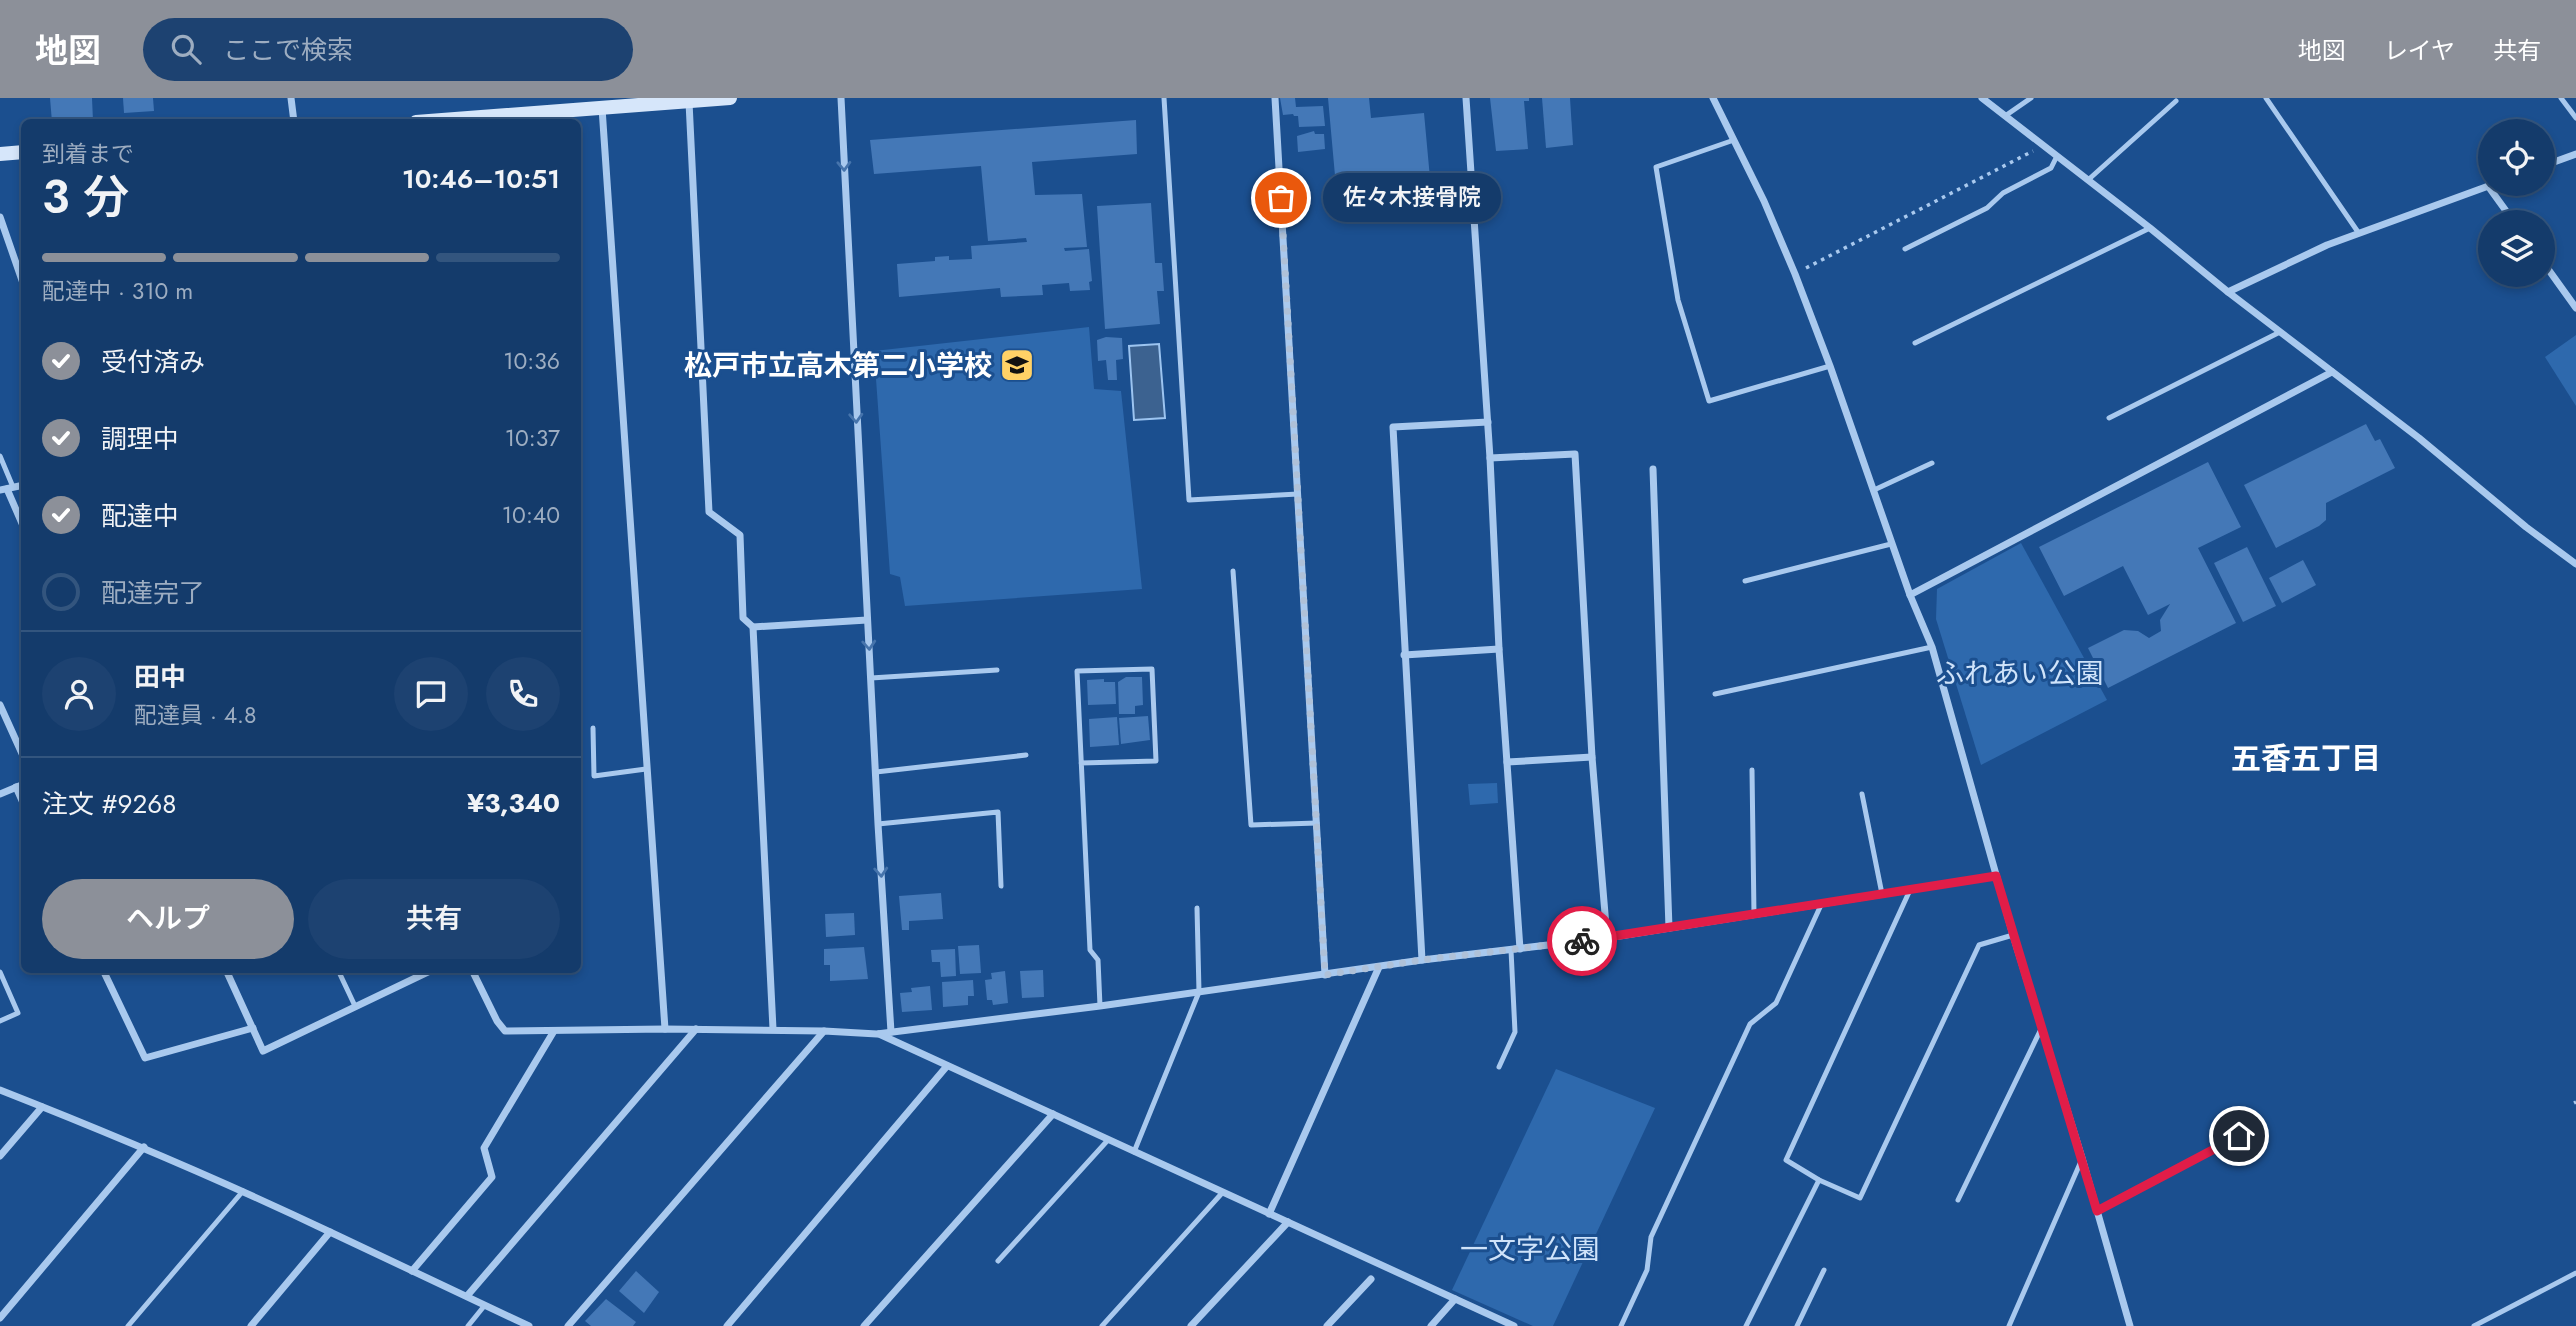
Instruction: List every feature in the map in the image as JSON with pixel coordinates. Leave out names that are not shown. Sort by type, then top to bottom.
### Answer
[{"type":"main road","points":[[497,119],[730,98]]},
{"type":"main road","points":[[0,154],[21,152]]},
{"type":"street","points":[[291,98],[294,119]]},
{"type":"street","points":[[841,98],[891,1032]]},
{"type":"street","points":[[1275,98],[1325,975]]},
{"type":"street","points":[[1466,98],[1520,949]]},
{"type":"street","points":[[1713,98],[1764,201],[1795,274],[1830,366],[1891,544],[1932,647],[2013,935],[2082,1158],[2130,1326]]},
{"type":"street","points":[[1982,98],[2419,438],[2526,527],[2576,564]]},
{"type":"street","points":[[698,100],[709,512],[740,535],[743,618],[753,627],[773,1029]]},
{"type":"street","points":[[602,108],[666,1029]]},
{"type":"street","points":[[2555,162],[2576,154]]},
{"type":"street","points":[[2228,292],[2358,232],[2478,190]]},
{"type":"street","points":[[0,217],[21,277]]},
{"type":"street","points":[[2555,278],[2576,307]]},
{"type":"street","points":[[1910,595],[2332,372]]},
{"type":"street","points":[[1422,960],[1393,426],[1488,422]]},
{"type":"street","points":[[1490,458],[1575,454],[1592,757],[1607,937]]},
{"type":"street","points":[[1653,469],[1669,928]]},
{"type":"street","points":[[7,489],[21,521]]},
{"type":"street","points":[[753,627],[867,620]]},
{"type":"street","points":[[1404,655],[1499,649]]},
{"type":"street","points":[[0,705],[21,751]]},
{"type":"street","points":[[1507,762],[1592,757]]},
{"type":"street","points":[[0,794],[21,784]]},
{"type":"street","points":[[16,787],[21,798]]},
{"type":"street","points":[[473,973],[497,1021],[505,1031],[773,1029],[877,1034],[1607,937],[1996,876]]},
{"type":"street","points":[[1269,1214],[1379,967]]},
{"type":"street","points":[[104,973],[145,1058],[253,1028]]},
{"type":"street","points":[[227,973],[263,1052],[426,973]]},
{"type":"street","points":[[467,1296],[696,1029]]},
{"type":"street","points":[[412,1271],[492,1177],[484,1148],[554,1031]]},
{"type":"street","points":[[568,1326],[824,1031]]},
{"type":"street","points":[[877,1034],[1514,1326]]},
{"type":"street","points":[[727,1326],[947,1066]]},
{"type":"street","points":[[0,1090],[144,1147],[243,1191],[529,1326]]},
{"type":"street","points":[[0,1156],[42,1107]]},
{"type":"street","points":[[864,1326],[1053,1114]]},
{"type":"street","points":[[0,1318],[144,1147]]},
{"type":"street","points":[[1191,1326],[1288,1222]]},
{"type":"street","points":[[251,1326],[330,1232]]},
{"type":"street","points":[[1327,1326],[1371,1279]]},
{"type":"street","points":[[1431,1326],[1455,1298]]},
{"type":"lane","points":[[1164,98],[1189,500],[1298,494]]},
{"type":"lane","points":[[2005,116],[2031,98]]},
{"type":"lane","points":[[2266,98],[2358,232]]},
{"type":"lane","points":[[2561,98],[2576,118]]},
{"type":"lane","points":[[2088,180],[2176,101]]},
{"type":"lane","points":[[1734,140],[1656,167],[1678,300],[1709,401],[1830,366]]},
{"type":"lane","points":[[1905,248],[1987,208],[2003,193],[2051,168],[2057,156]]},
{"type":"lane","points":[[1915,343],[2150,228]]},
{"type":"lane","points":[[2109,418],[2280,332]]},
{"type":"lane","points":[[0,456],[7,489]]},
{"type":"lane","points":[[1874,490],[1932,463]]},
{"type":"lane","points":[[1745,581],[1891,544]]},
{"type":"lane","points":[[1233,571],[1251,825],[1317,824]]},
{"type":"lane","points":[[1714,694],[1932,647]]},
{"type":"lane","points":[[1081,763],[1156,761],[1152,669],[1077,671],[1081,763],[1090,950],[1098,960],[1100,1006]]},
{"type":"lane","points":[[871,678],[997,670]]},
{"type":"lane","points":[[593,728],[594,776],[646,769]]},
{"type":"lane","points":[[876,772],[1026,755]]},
{"type":"lane","points":[[1752,770],[1754,915]]},
{"type":"lane","points":[[1862,794],[1882,894]]},
{"type":"lane","points":[[878,824],[998,812],[1001,886]]},
{"type":"lane","points":[[1910,890],[1786,1160],[1819,1180],[1860,1198],[1979,945],[2013,935]]},
{"type":"lane","points":[[1621,1326],[1647,1270],[1651,1237],[1749,1024],[1776,1003],[1821,905]]},
{"type":"lane","points":[[1135,1152],[1199,992],[1198,908]]},
{"type":"lane","points":[[1499,1067],[1515,1032],[1511,950]]},
{"type":"lane","points":[[0,972],[18,1013],[0,1021]]},
{"type":"lane","points":[[339,973],[355,1006]]},
{"type":"lane","points":[[1958,1200],[2042,1027]]},
{"type":"lane","points":[[2097,1211],[2239,1136]]},
{"type":"lane","points":[[998,1261],[1108,1140]]},
{"type":"lane","points":[[2009,1326],[2082,1158]]},
{"type":"lane","points":[[1746,1326],[1819,1180]]},
{"type":"lane","points":[[128,1326],[243,1191]]},
{"type":"lane","points":[[1102,1326],[1223,1192]]},
{"type":"lane","points":[[1797,1326],[1824,1270]]},
{"type":"lane","points":[[2474,1326],[2576,1273]]},
{"type":"lane","points":[[468,1326],[485,1305]]},
{"type":"lane","points":[[2488,1319],[2492,1326]]},
{"type":"path","points":[[1795,274],[2043,146]]},
{"type":"green space","points":[[1089,327],[1094,389],[1121,391],[1142,589],[905,606],[900,577],[890,574],[874,351]]},
{"type":"green space","points":[[2576,335],[2576,406],[2545,357]]},
{"type":"green space","name":"ふれあい公園","points":[[2021,543],[2107,700],[1981,765],[1936,619],[1937,589]]},
{"type":"green space","points":[[1497,783],[1498,803],[1470,805],[1468,784]]},
{"type":"green space","name":"一文字公園","points":[[1556,1069],[1655,1108],[1553,1326],[1533,1326],[1452,1290]]},
{"type":"shaded area","points":[[1159,344],[1165,418],[1134,420],[1129,346]]},
{"type":"building","points":[[50,98],[92,98],[93,119],[52,119]]},
{"type":"building","points":[[123,98],[153,98],[154,111],[124,113]]},
{"type":"building","points":[[1280,98],[1295,98],[1296,107],[1323,106],[1325,126],[1299,127],[1298,116],[1283,115]]},
{"type":"building","points":[[1328,98],[1369,98],[1371,118],[1424,113],[1433,211],[1339,220]]},
{"type":"building","points":[[1490,98],[1529,98],[1529,101],[1524,101],[1528,149],[1496,151]]},
{"type":"building","points":[[1542,98],[1570,98],[1573,145],[1546,148]]},
{"type":"building","points":[[1136,120],[1137,154],[1032,162],[1035,195],[1082,194],[1087,247],[1064,248],[1065,251],[1089,249],[1092,281],[1089,282],[1090,290],[1070,291],[1069,283],[1042,285],[1043,295],[1001,297],[1000,288],[899,297],[897,264],[935,261],[935,257],[949,256],[949,260],[972,259],[971,246],[1027,242],[1026,238],[988,241],[981,166],[874,174],[870,140]]},
{"type":"building","points":[[1314,131],[1315,134],[1324,134],[1325,149],[1298,152],[1297,136]]},
{"type":"building","points":[[1151,203],[1155,263],[1162,263],[1164,291],[1157,291],[1160,324],[1105,329],[1097,206]]},
{"type":"building","points":[[1106,337],[1122,338],[1123,359],[1116,360],[1117,380],[1108,380],[1106,360],[1098,361],[1097,340]]},
{"type":"building","points":[[2366,424],[2375,441],[2380,439],[2395,468],[2326,503],[2326,520],[2276,548],[2244,485]]},
{"type":"building","points":[[2208,462],[2241,527],[2198,548],[2236,623],[2108,688],[2088,648],[2124,630],[2138,631],[2149,638],[2161,631],[2160,620],[2170,604],[2148,615],[2123,566],[2064,596],[2039,547]]},
{"type":"building","points":[[2247,547],[2276,606],[2243,622],[2214,563]]},
{"type":"building","points":[[2303,560],[2316,585],[2282,603],[2269,578]]},
{"type":"building","points":[[1126,677],[1142,677],[1143,705],[1135,706],[1135,714],[1119,714],[1118,682]]},
{"type":"building","points":[[1104,679],[1104,682],[1115,682],[1116,704],[1088,705],[1087,680]]},
{"type":"building","points":[[1148,716],[1150,740],[1121,744],[1119,718]]},
{"type":"building","points":[[1117,717],[1119,745],[1090,747],[1089,719]]},
{"type":"building","points":[[941,893],[943,919],[909,921],[909,930],[902,930],[899,896]]},
{"type":"building","points":[[854,913],[855,935],[826,937],[825,914]]},
{"type":"building","points":[[979,945],[981,973],[960,974],[958,946]]},
{"type":"building","points":[[864,947],[868,979],[830,981],[830,965],[824,965],[824,949]]},
{"type":"building","points":[[955,949],[956,976],[941,977],[940,962],[932,962],[931,950]]},
{"type":"building","points":[[1043,970],[1044,997],[1022,998],[1020,971]]},
{"type":"building","points":[[1005,971],[1008,1003],[993,1005],[992,1000],[987,1000],[985,980],[992,979],[991,973]]},
{"type":"building","points":[[973,980],[974,996],[968,996],[968,1005],[943,1007],[942,982]]},
{"type":"building","points":[[930,986],[932,1010],[902,1012],[900,993],[912,992],[911,988]]},
{"type":"building","points":[[636,1271],[659,1292],[644,1313],[619,1291]]},
{"type":"building","points":[[606,1299],[636,1322],[633,1326],[591,1326],[585,1321]]},
{"type":"way so far","points":[[1281,198],[1325,975],[1422,960],[1582,941]]},
{"type":"place","name":"佐々木接骨院","points":[[1281,198]]},
{"type":"place","name":"松戸市立高木第二小学校","points":[[1017,365]]},
{"type":"district","name":"五香五丁目","points":[[2306,759]]},
{"type":"route","points":[[1582,941],[1996,876],[2097,1211],[2239,1136]]}]
